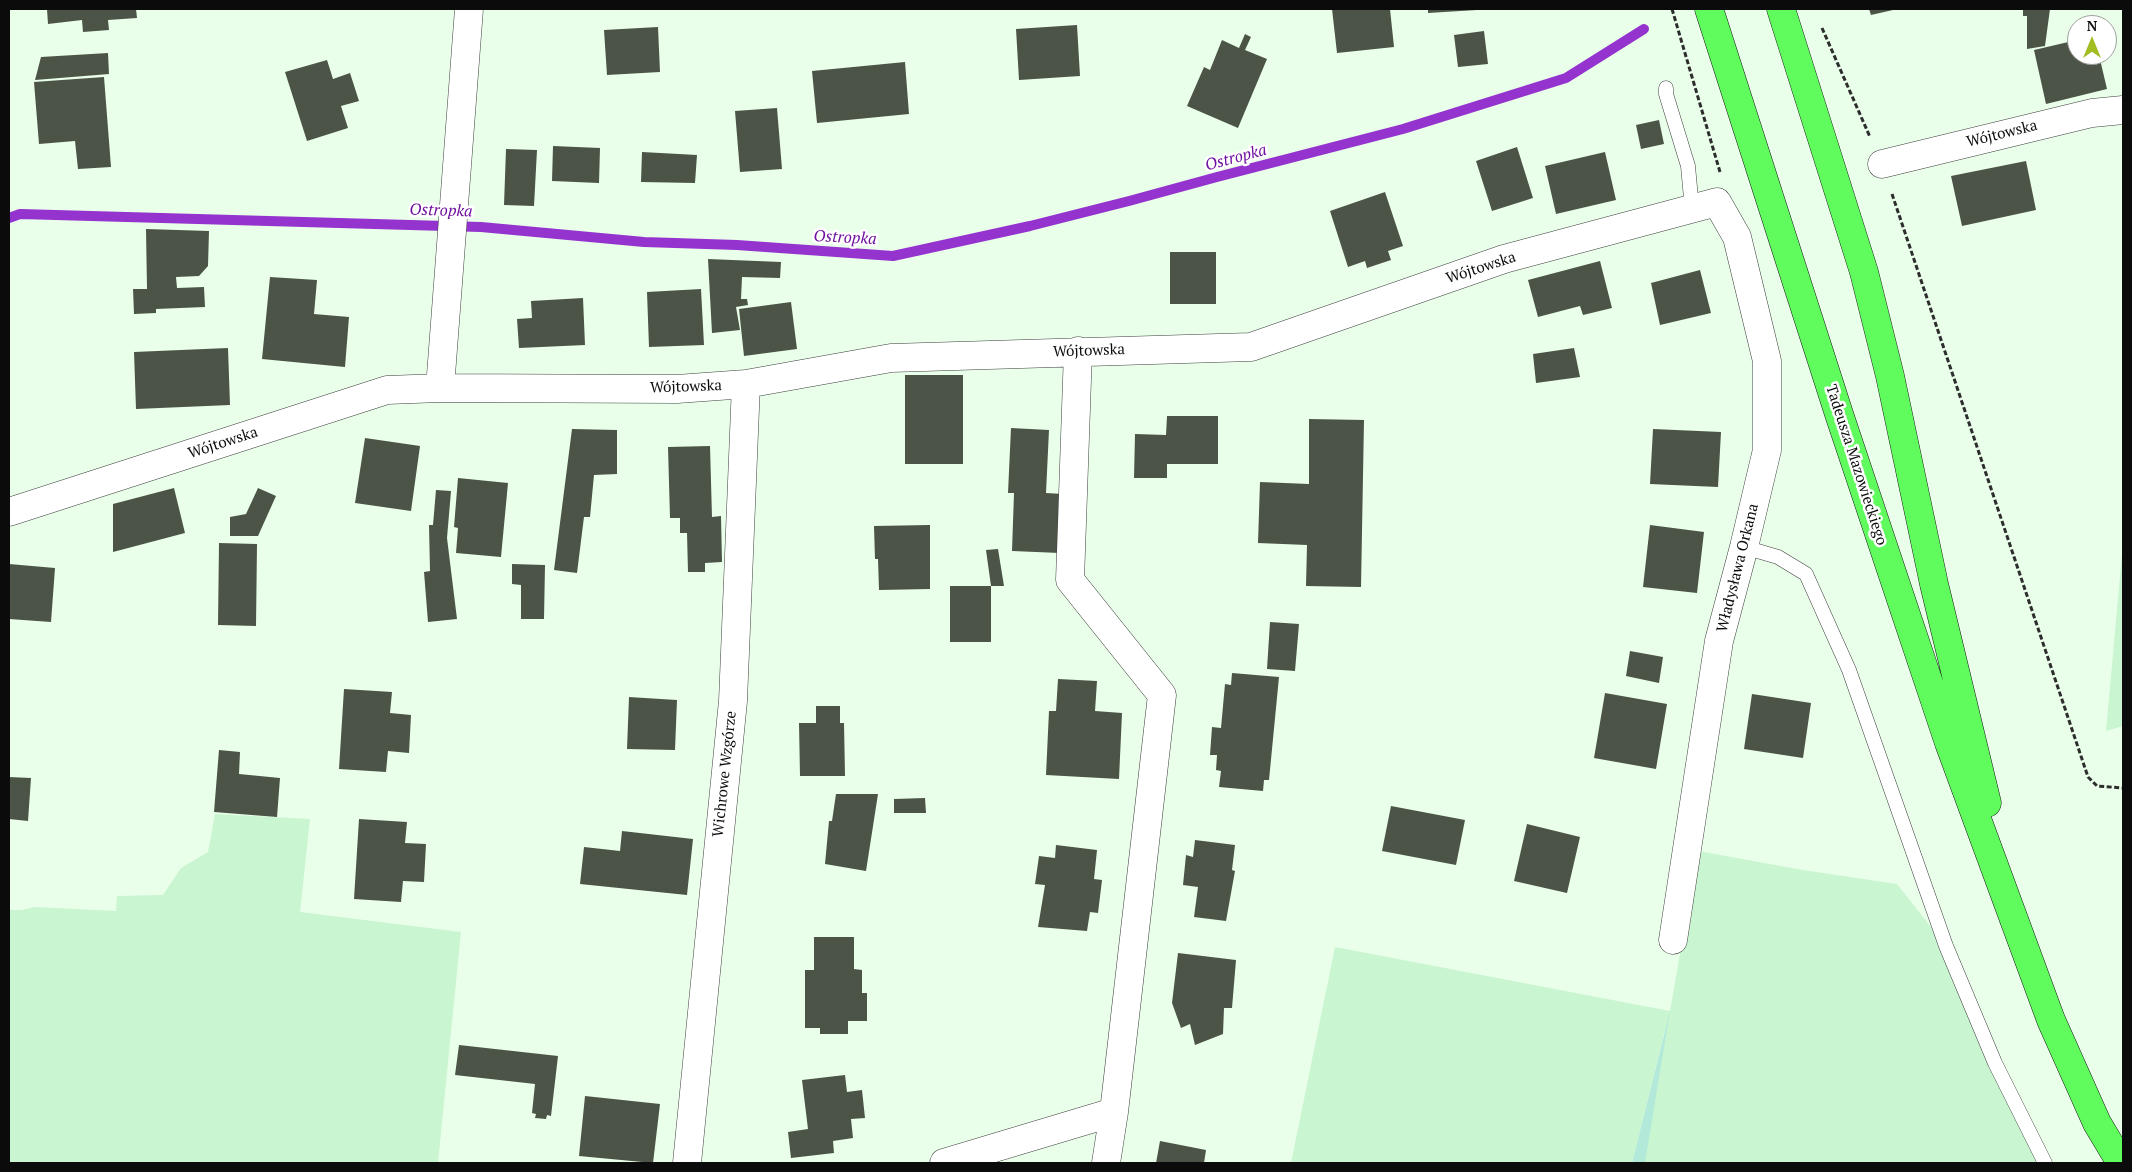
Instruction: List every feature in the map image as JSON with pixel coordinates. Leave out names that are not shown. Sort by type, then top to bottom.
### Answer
[{"type":"main road","name":"Tadeusza Mazowieckiego","points":[[1709,9],[1839,414],[1949,743],[2015,917],[2051,1020],[2097,1123],[2121,1163]]},
{"type":"main road","name":"Tadeusza Mazowieckiego","points":[[1781,9],[1864,272],[1890,376],[1934,584],[2015,917]]},
{"type":"street","points":[[440,388],[469,9]]},
{"type":"street","name":"Wójtowska","points":[[1882,164],[2092,113],[2123,110]]},
{"type":"street","name":"Wójtowska","points":[[9,512],[387,390],[440,388],[677,389],[746,384],[892,358],[1251,347],[1504,260],[1717,202]]},
{"type":"street","name":"Władysława Orkana","points":[[1674,940],[1719,641],[1767,450],[1767,361],[1737,237],[1717,202]]},
{"type":"street","points":[[1078,351],[1070,580],[1162,695],[1114,1112],[1106,1163]]},
{"type":"street","name":"Wichrowe Wzgórze","points":[[687,1163],[732,701],[746,384]]},
{"type":"street","points":[[944,1163],[1114,1112]]},
{"type":"lane","points":[[1666,88],[1666,94],[1688,166],[1692,209]]},
{"type":"lane","points":[[1744,547],[1778,557],[1806,574],[1849,670],[1950,955],[1995,1063],[2045,1163]]},
{"type":"path","points":[[1672,9],[1720,173],[1717,202]]},
{"type":"path","points":[[1820,23],[1882,164],[2088,777],[2097,786],[2123,788]]},
{"type":"green space","points":[[2123,543],[2123,726],[2106,731]]},
{"type":"green space","points":[[215,814],[310,819],[300,912],[461,932],[438,1163],[9,1163],[9,910],[35,907],[116,911],[117,896],[163,895],[181,868],[208,852]]},
{"type":"green space","points":[[1698,851],[1803,870],[1897,884],[1946,946],[2045,1163],[1643,1163],[1667,1022],[1632,1163],[1291,1163],[1335,947],[1670,1011]]},
{"type":"shaded area","points":[[1670,1011],[1645,1163],[1632,1163]]},
{"type":"building","points":[[47,9],[136,9],[137,18],[108,20],[109,30],[83,32],[82,20],[48,24]]},
{"type":"building","points":[[1332,9],[1390,9],[1394,47],[1337,53]]},
{"type":"building","points":[[1428,9],[1477,9],[1477,10],[1428,13]]},
{"type":"building","points":[[1869,9],[1893,9],[1893,10],[1871,15]]},
{"type":"building","points":[[2023,9],[2050,9],[2045,46],[2027,49],[2027,16],[2023,16]]},
{"type":"building","points":[[1077,25],[1080,76],[1019,80],[1016,29]]},
{"type":"building","points":[[658,27],[660,72],[607,75],[604,30]]},
{"type":"building","points":[[1484,31],[1488,64],[1458,67],[1454,35]]},
{"type":"building","points":[[1245,34],[1251,37],[1245,50],[1267,59],[1238,128],[1187,106],[1204,67],[1210,70],[1222,40],[1239,48]]},
{"type":"building","points":[[2067,42],[2067,65],[2101,65],[2107,89],[2046,104],[2034,50]]},
{"type":"building","points":[[108,53],[109,74],[35,80],[41,57]]},
{"type":"building","points":[[327,60],[333,79],[350,73],[359,101],[341,106],[348,128],[307,141],[285,72]]},
{"type":"building","points":[[905,62],[909,114],[817,123],[812,71]]},
{"type":"building","points":[[104,77],[111,167],[78,169],[75,141],[39,144],[34,82]]},
{"type":"building","points":[[777,108],[782,169],[740,172],[735,111]]},
{"type":"building","points":[[1659,120],[1664,144],[1641,149],[1636,125]]},
{"type":"building","points":[[553,146],[600,148],[599,183],[552,181]]},
{"type":"building","points":[[1517,147],[1533,198],[1492,211],[1476,161]]},
{"type":"building","points":[[506,149],[537,150],[534,206],[504,205]]},
{"type":"building","points":[[642,152],[697,155],[695,183],[641,182]]},
{"type":"building","points":[[1605,152],[1616,200],[1556,214],[1545,166]]},
{"type":"building","points":[[2026,161],[2036,210],[1962,226],[1951,176]]},
{"type":"building","points":[[1385,192],[1403,246],[1388,251],[1391,260],[1367,268],[1365,261],[1348,267],[1330,211]]},
{"type":"building","points":[[146,229],[209,231],[208,266],[199,276],[176,277],[177,288],[204,287],[205,307],[156,309],[156,313],[134,314],[133,289],[147,289]]},
{"type":"building","points":[[1170,252],[1216,252],[1216,304],[1170,304]]},
{"type":"building","points":[[708,259],[781,262],[780,278],[742,277],[741,299],[747,299],[748,305],[736,307],[740,330],[712,333]]},
{"type":"building","points":[[1600,261],[1612,308],[1583,315],[1580,306],[1538,317],[1528,280]]},
{"type":"building","points":[[1700,270],[1711,313],[1660,325],[1651,283]]},
{"type":"building","points":[[270,277],[317,280],[314,314],[349,317],[345,367],[262,359]]},
{"type":"building","points":[[701,289],[704,345],[649,347],[647,292]]},
{"type":"building","points":[[583,298],[585,345],[519,348],[517,319],[532,318],[531,301]]},
{"type":"building","points":[[791,302],[797,349],[744,356],[739,309]]},
{"type":"building","points":[[228,348],[230,405],[136,409],[134,352]]},
{"type":"building","points":[[1574,348],[1580,377],[1536,383],[1533,354]]},
{"type":"building","points":[[905,375],[963,375],[963,464],[905,464]]},
{"type":"building","points":[[1167,416],[1218,416],[1218,464],[1167,464],[1167,478],[1134,478],[1135,434],[1166,435]]},
{"type":"building","points":[[1309,419],[1364,420],[1361,587],[1306,586],[1307,545],[1258,543],[1260,482],[1309,484]]},
{"type":"building","points":[[1011,428],[1049,430],[1046,493],[1063,494],[1060,553],[1012,551],[1014,493],[1008,493]]},
{"type":"building","points":[[572,429],[617,430],[617,474],[594,475],[590,517],[584,517],[577,573],[554,570]]},
{"type":"building","points":[[1653,429],[1721,432],[1718,487],[1650,484]]},
{"type":"building","points":[[365,438],[420,446],[411,511],[355,503]]},
{"type":"building","points":[[710,446],[712,517],[721,516],[722,562],[705,563],[705,572],[688,572],[687,533],[680,533],[680,518],[670,518],[668,447]]},
{"type":"building","points":[[458,478],[508,483],[501,557],[456,553],[458,528],[454,527]]},
{"type":"building","points":[[174,488],[185,533],[113,552],[113,504]]},
{"type":"building","points":[[258,488],[276,496],[258,536],[230,536],[230,517],[246,514]]},
{"type":"building","points":[[436,490],[451,491],[447,538],[457,619],[428,622],[424,572],[430,571],[429,525],[433,525]]},
{"type":"building","points":[[930,525],[930,589],[879,590],[878,559],[875,559],[874,526]]},
{"type":"building","points":[[1650,525],[1704,532],[1697,593],[1643,587]]},
{"type":"building","points":[[219,543],[257,544],[256,626],[218,625]]},
{"type":"building","points":[[998,549],[1004,586],[991,586],[986,550]]},
{"type":"building","points":[[9,564],[55,568],[51,622],[9,619]]},
{"type":"building","points":[[512,564],[545,565],[544,619],[521,619],[521,585],[512,584]]},
{"type":"building","points":[[950,586],[991,586],[991,642],[950,642]]},
{"type":"building","points":[[1270,622],[1299,624],[1295,671],[1267,669]]},
{"type":"building","points":[[1630,651],[1663,657],[1659,683],[1626,676]]},
{"type":"building","points":[[1232,673],[1279,677],[1269,780],[1264,780],[1263,791],[1219,787],[1221,771],[1216,770],[1217,755],[1210,755],[1212,727],[1221,728],[1225,684],[1231,685]]},
{"type":"building","points":[[1058,679],[1097,681],[1095,711],[1122,713],[1119,779],[1046,775],[1049,711],[1056,711]]},
{"type":"building","points":[[344,689],[392,692],[390,713],[411,715],[409,753],[388,751],[386,772],[339,769]]},
{"type":"building","points":[[1605,693],[1667,704],[1656,769],[1594,758]]},
{"type":"building","points":[[1752,694],[1811,703],[1803,758],[1744,749]]},
{"type":"building","points":[[629,697],[677,700],[675,750],[627,749]]},
{"type":"building","points":[[816,706],[840,706],[840,723],[844,723],[845,776],[800,776],[799,723],[816,723]]},
{"type":"building","points":[[219,750],[240,752],[239,774],[280,778],[277,817],[214,812]]},
{"type":"building","points":[[9,777],[31,778],[28,821],[9,819]]},
{"type":"building","points":[[836,794],[878,794],[866,871],[825,864],[829,821],[832,821]]},
{"type":"building","points":[[925,798],[926,813],[894,813],[894,799]]},
{"type":"building","points":[[1391,806],[1465,820],[1456,865],[1382,851]]},
{"type":"building","points":[[359,819],[407,822],[405,843],[426,844],[424,882],[403,881],[401,902],[354,899]]},
{"type":"building","points":[[1527,824],[1580,837],[1567,893],[1514,881]]},
{"type":"building","points":[[622,831],[693,839],[687,895],[580,884],[584,847],[620,851]]},
{"type":"building","points":[[1195,840],[1235,845],[1232,870],[1235,871],[1226,921],[1194,917],[1198,887],[1183,885],[1186,855],[1193,857]]},
{"type":"building","points":[[1056,845],[1097,850],[1094,879],[1102,880],[1098,913],[1090,912],[1087,931],[1038,927],[1045,885],[1035,884],[1039,856],[1055,858]]},
{"type":"building","points":[[814,937],[854,937],[854,969],[862,970],[862,993],[867,993],[867,1021],[848,1021],[848,1034],[820,1034],[820,1028],[805,1028],[805,970],[814,970]]},
{"type":"building","points":[[1178,953],[1236,960],[1232,1008],[1224,1008],[1223,1034],[1195,1045],[1190,1024],[1181,1028],[1172,1003]]},
{"type":"building","points":[[459,1045],[558,1056],[551,1116],[547,1115],[546,1119],[535,1118],[536,1114],[532,1113],[535,1084],[455,1075]]},
{"type":"building","points":[[845,1075],[847,1092],[862,1090],[865,1118],[851,1119],[853,1138],[833,1141],[834,1153],[791,1158],[788,1132],[808,1129],[802,1080]]},
{"type":"building","points":[[585,1096],[660,1104],[653,1163],[579,1156]]},
{"type":"building","points":[[1160,1141],[1206,1150],[1204,1163],[1156,1163]]},
{"type":"waterway","name":"Ostropka","points":[[9,218],[20,214],[481,227],[644,242],[737,245],[893,256],[1030,226],[1403,129],[1566,78],[1644,29]]}]
